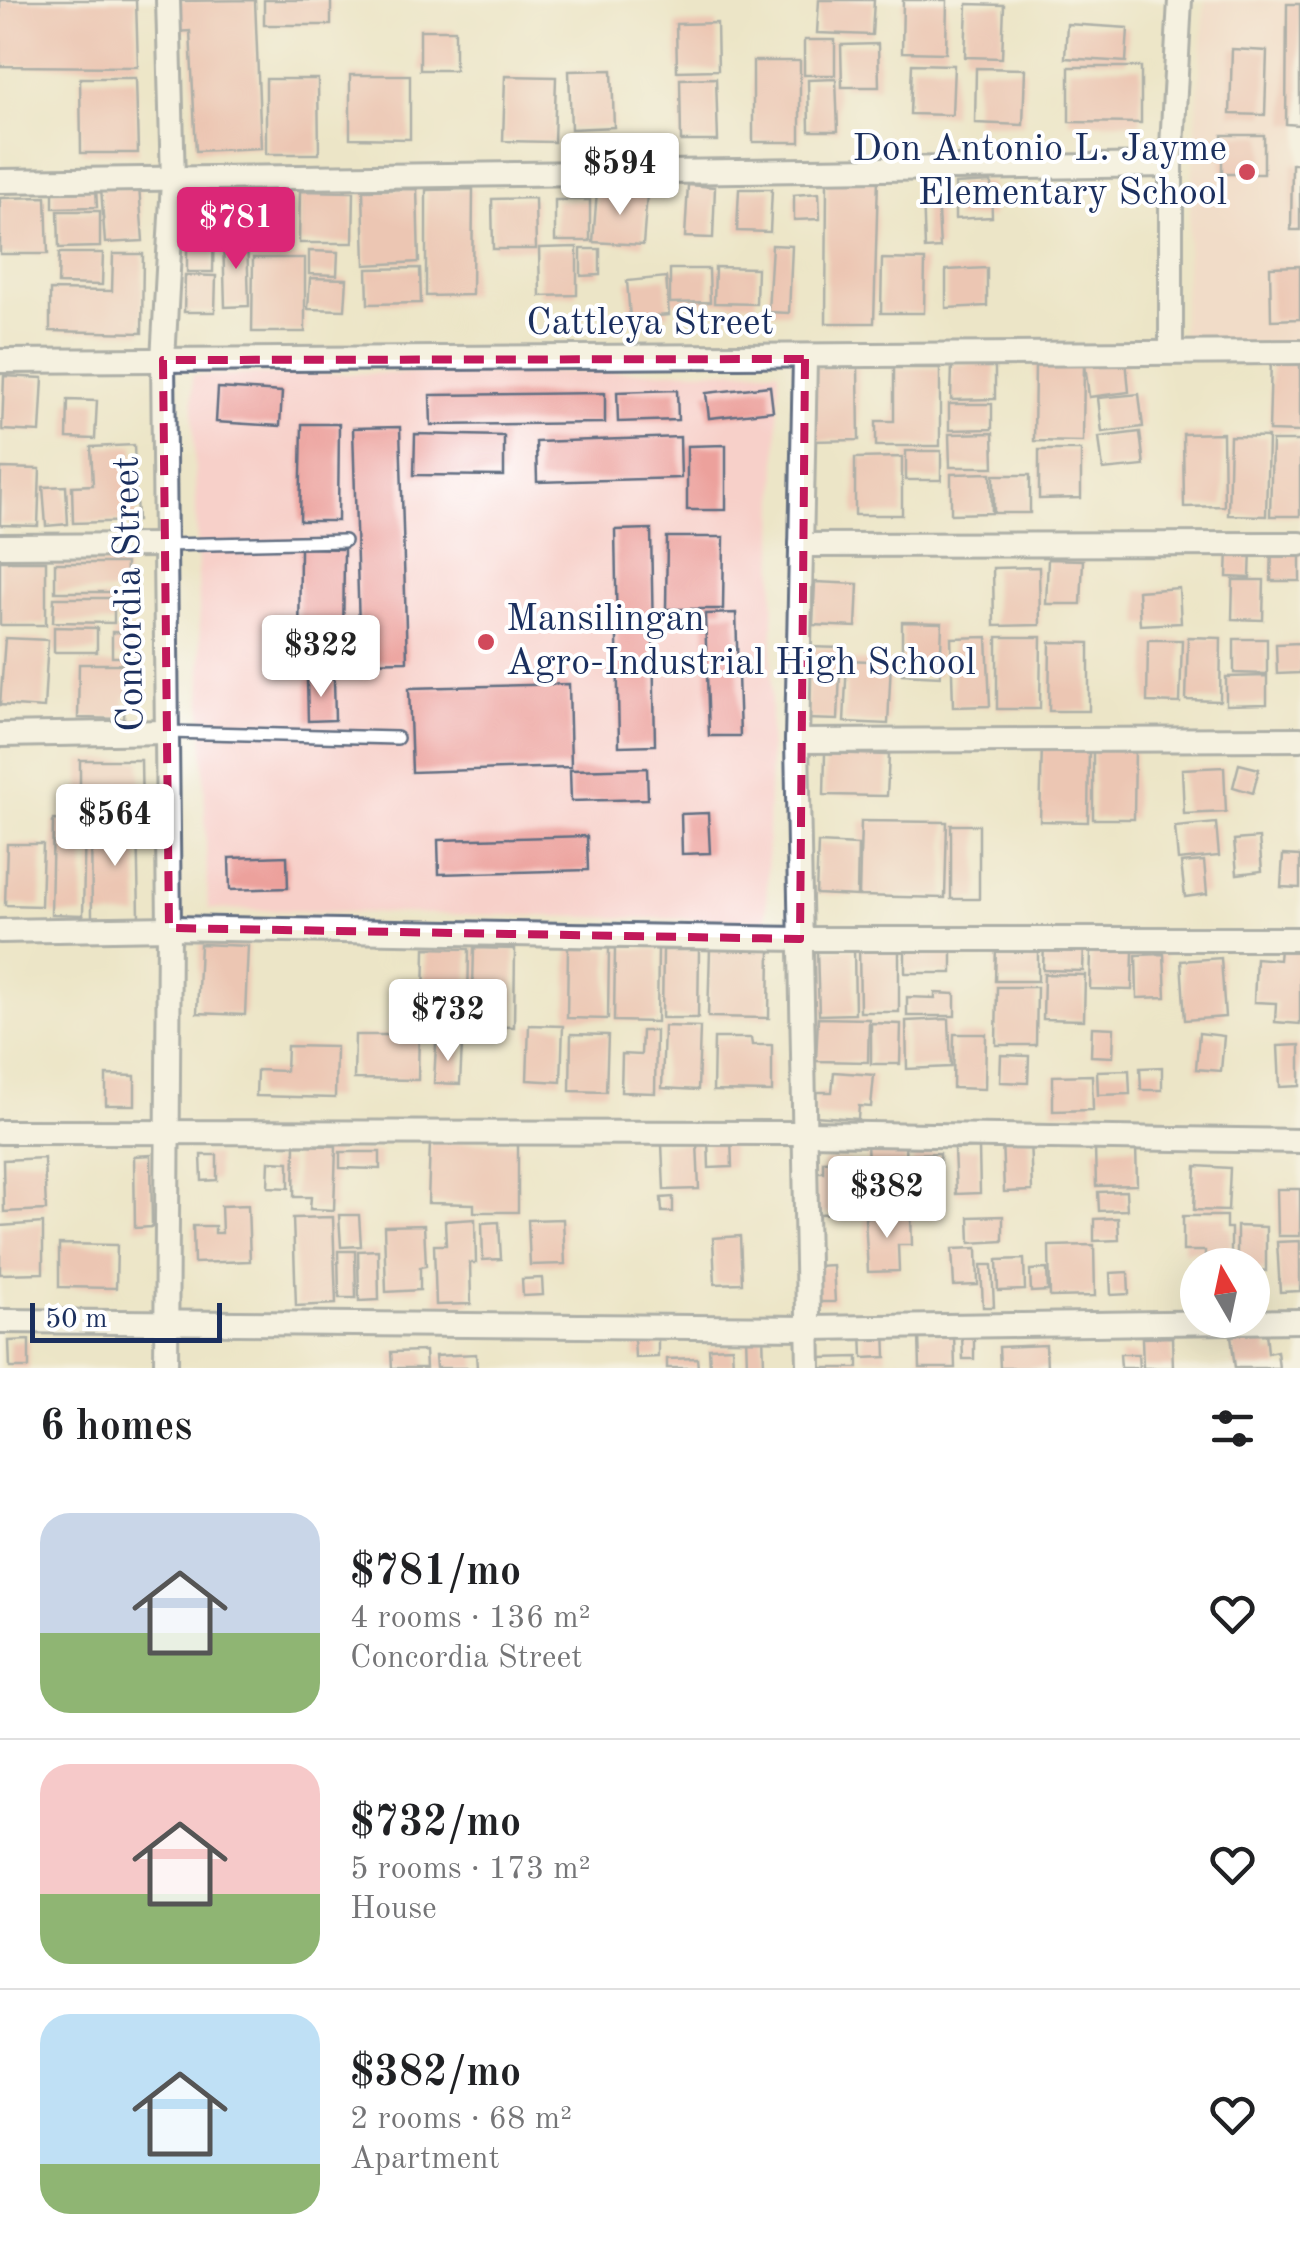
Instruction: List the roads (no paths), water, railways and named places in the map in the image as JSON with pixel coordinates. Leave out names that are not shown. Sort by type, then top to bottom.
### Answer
[{"type":"street","name":"Concordia Street","points":[[166,1368],[169,928],[163,360],[173,181],[168,0]]},
{"type":"street","points":[[1171,351],[1171,166],[1180,0]]},
{"type":"street","points":[[0,181],[1171,166]]},
{"type":"street","name":"Cattleya Street","points":[[0,361],[804,359],[1300,352]]},
{"type":"street","points":[[804,359],[797,741],[809,1368]]},
{"type":"street","points":[[801,544],[1300,544]]},
{"type":"street","points":[[0,546],[163,545]]},
{"type":"street","points":[[0,736],[167,732]]},
{"type":"street","points":[[797,741],[1300,739]]},
{"type":"street","points":[[0,931],[169,928],[800,939],[1300,939]]},
{"type":"street","points":[[0,1132],[805,1133],[1300,1141]]},
{"type":"street","points":[[0,1320],[810,1328],[1300,1321]]},
{"type":"lane","points":[[163,545],[344,541]]},
{"type":"lane","points":[[167,732],[396,738]]},
{"type":"place","name":"Don Antonio L. Jayme Elementary School","points":[[1247,172]]},
{"type":"place","name":"Mansilingan Agro-Industrial High School","points":[[486,642]]}]
